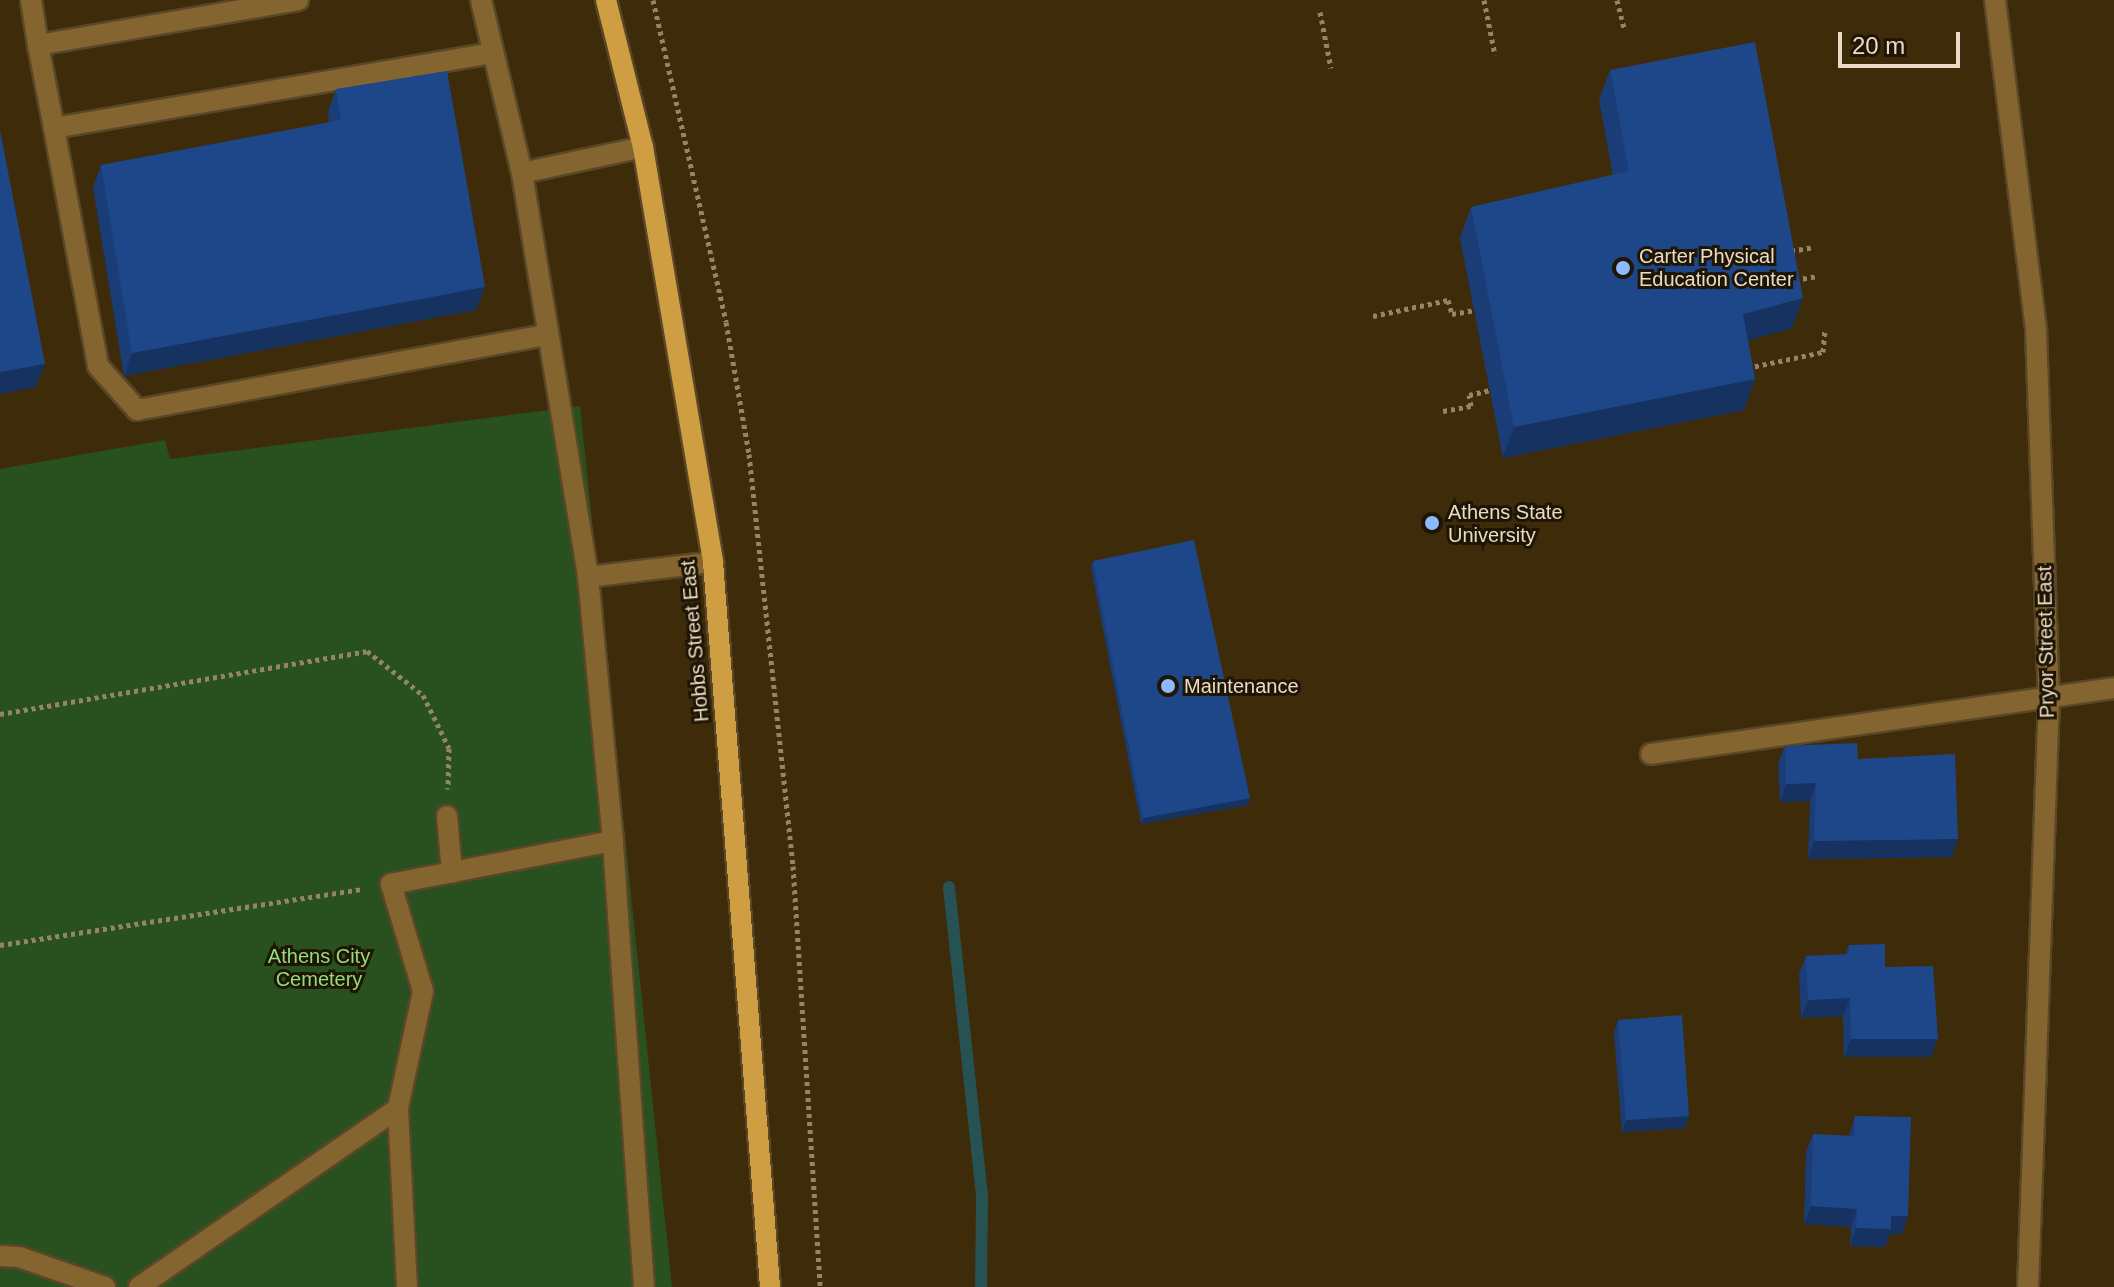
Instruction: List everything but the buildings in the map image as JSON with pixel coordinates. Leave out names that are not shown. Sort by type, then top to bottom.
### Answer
[{"type":"main road","name":"Hobbs Street East","points":[[606,0],[643,147],[713,562],[770,1287]]},
{"type":"street","points":[[31,0],[98,366],[137,410],[545,335]]},
{"type":"street","points":[[38,45],[298,0]]},
{"type":"street","points":[[481,0],[522,173],[545,335],[588,577],[613,841],[644,1287]]},
{"type":"street","name":"Pryor Street East","points":[[1995,0],[2036,330],[2049,698],[2028,1287]]},
{"type":"street","points":[[54,128],[492,53]]},
{"type":"street","points":[[522,173],[643,147]]},
{"type":"street","points":[[588,577],[713,562]]},
{"type":"street","points":[[1651,754],[2114,688]]},
{"type":"street","points":[[447,816],[452,873]]},
{"type":"street","points":[[407,1287],[398,1108],[423,991],[391,884],[613,841]]},
{"type":"street","points":[[139,1287],[398,1108]]},
{"type":"street","points":[[0,1256],[19,1257],[105,1287]]},
{"type":"path","points":[[653,0],[723,306],[749,454],[793,866],[820,1287]]},
{"type":"path","points":[[1484,0],[1495,55]]},
{"type":"path","points":[[1617,0],[1624,29]]},
{"type":"path","points":[[1320,12],[1331,68]]},
{"type":"path","points":[[1779,254],[1813,247]]},
{"type":"path","points":[[1784,282],[1818,276]]},
{"type":"path","points":[[1373,316],[1448,300],[1452,314],[1474,310]]},
{"type":"path","points":[[1736,370],[1823,352],[1825,331]]},
{"type":"path","points":[[1443,411],[1471,406],[1469,395],[1490,390]]},
{"type":"path","points":[[0,714],[367,651],[423,695],[449,748],[447,816]]},
{"type":"path","points":[[0,945],[391,884]]},
{"type":"green space","name":"Athens City Cemetery","points":[[580,406],[672,1287],[0,1287],[0,469],[165,440],[170,459]]},
{"type":"waterway","points":[[949,887],[982,1197],[981,1287]]},
{"type":"place","name":"Carter Physical Education Center","points":[[1623,268]]},
{"type":"place","name":"Athens State University","points":[[1432,523]]},
{"type":"place","name":"Maintenance","points":[[1168,686]]}]
